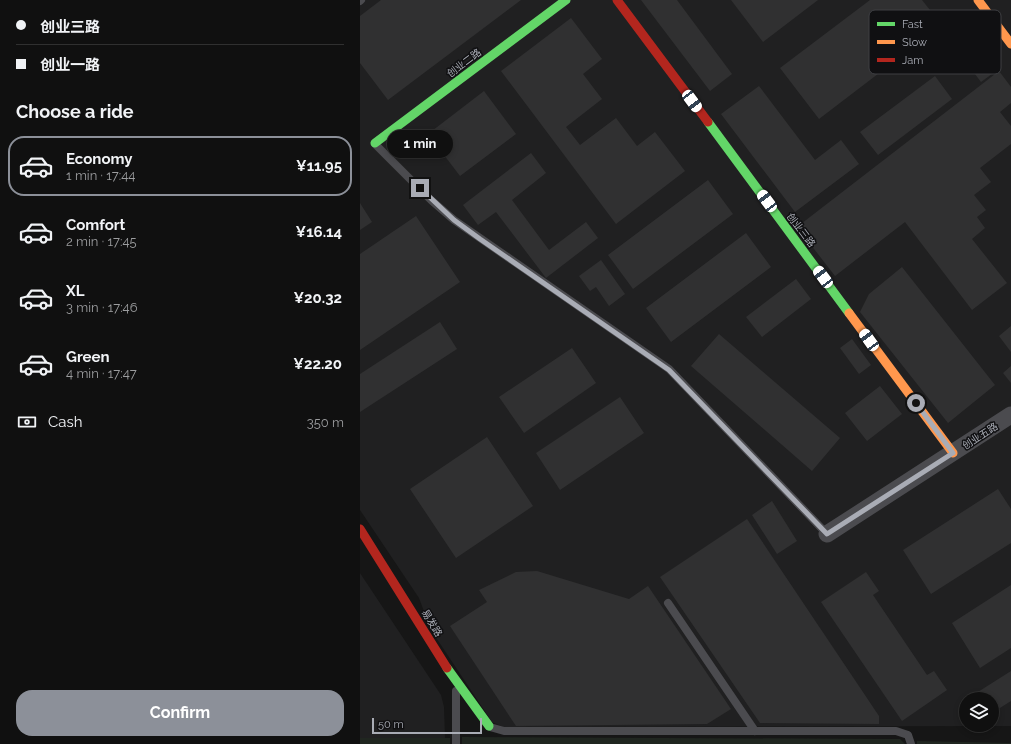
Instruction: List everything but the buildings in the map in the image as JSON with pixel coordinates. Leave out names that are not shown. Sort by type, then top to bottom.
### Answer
[{"type":"street","name":"创业二路","points":[[375,143],[566,0]]},
{"type":"street","name":"创业三路","points":[[617,0],[953,453]]},
{"type":"street","points":[[978,0],[986,10]]},
{"type":"street","points":[[1001,31],[1011,44]]},
{"type":"street","name":"创业五路","points":[[827,534],[1011,416]]},
{"type":"street","name":"易发路","points":[[360,529],[456,682],[489,726]]},
{"type":"lane","points":[[375,143],[431,200],[454,220],[669,370],[827,534]]},
{"type":"lane","points":[[668,603],[755,731]]},
{"type":"lane","points":[[456,682],[456,744]]},
{"type":"lane","points":[[489,726],[504,731],[896,731],[908,735],[911,744]]},
{"type":"shaded area","points":[[360,0],[1011,0],[1011,726],[999,726],[999,692],[959,692],[959,726],[503,727],[492,722],[431,630],[419,598],[360,510]]},
{"type":"shaded area","points":[[360,573],[441,695],[444,707],[445,738],[360,738]]},
{"type":"shaded area","points":[[462,737],[900,739],[905,744],[462,744]]},
{"type":"shaded area","points":[[360,738],[450,738],[450,744],[360,744]]},
{"type":"shaded area","points":[[917,741],[1011,743],[1011,744],[917,744]]},
{"type":"traffic: fast","points":[[375,143],[566,0]]},
{"type":"traffic: fast","points":[[708,122],[849,313]]},
{"type":"traffic: fast","points":[[447,668],[489,726]]},
{"type":"traffic: slow","points":[[978,0],[986,10]]},
{"type":"traffic: slow","points":[[1001,31],[1011,44]]},
{"type":"traffic: slow","points":[[849,313],[953,453]]},
{"type":"traffic: jam","points":[[617,0],[708,122]]},
{"type":"traffic: jam","points":[[360,529],[447,668]]},
{"type":"route","points":[[420,188],[454,220],[669,370],[827,534],[953,453],[916,403]]}]
